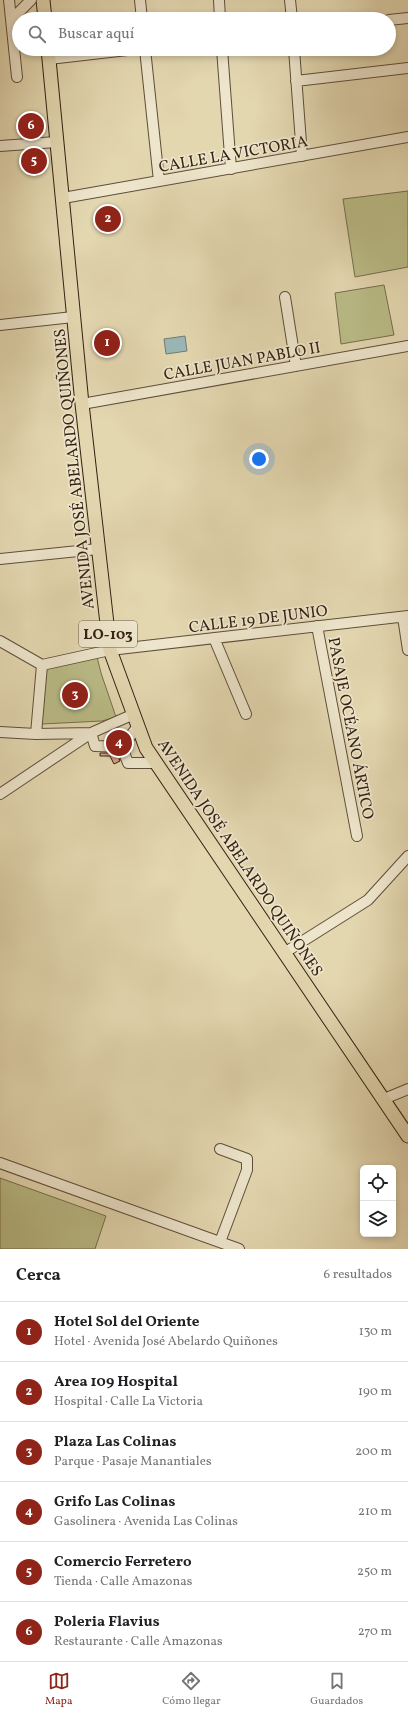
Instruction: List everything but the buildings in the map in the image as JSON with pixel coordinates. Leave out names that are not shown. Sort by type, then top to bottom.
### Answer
[{"type":"main road","points":[[43,0],[44,12]]},
{"type":"main road","name":"AVENIDA JOSÉ ABELARDO QUIÑONES","points":[[48,56],[63,198],[73,318],[110,650],[146,748],[408,1136]]},
{"type":"street","points":[[9,0],[12,30]]},
{"type":"street","points":[[19,12],[30,0]]},
{"type":"street","points":[[140,0],[141,12]]},
{"type":"street","points":[[219,0],[220,12]]},
{"type":"street","points":[[290,0],[291,12]]},
{"type":"street","points":[[396,19],[408,18]]},
{"type":"street","points":[[15,56],[17,77]]},
{"type":"street","points":[[146,56],[159,181]]},
{"type":"street","points":[[223,56],[231,168]]},
{"type":"street","points":[[294,56],[302,156]]},
{"type":"street","points":[[296,81],[408,68]]},
{"type":"street","name":"CALLE LA VICTORIA","points":[[63,198],[408,137]]},
{"type":"street","points":[[0,146],[56,142]]},
{"type":"street","points":[[285,296],[296,366]]},
{"type":"street","points":[[0,326],[73,318]]},
{"type":"street","name":"CALLE JUAN PABLO II","points":[[82,404],[408,346]]},
{"type":"street","points":[[0,559],[98,550]]},
{"type":"street","points":[[405,616],[408,650]]},
{"type":"street","name":"CALLE 19 DE JUNIO","points":[[42,665],[110,650],[405,616]]},
{"type":"street","name":"PASAJE OCÉANO ÁRTICO","points":[[317,626],[357,836]]},
{"type":"street","points":[[214,638],[246,714]]},
{"type":"street","points":[[0,641],[42,665],[36,734]]},
{"type":"street","points":[[0,732],[36,734],[91,733],[136,720]]},
{"type":"street","points":[[136,720],[122,747],[128,763],[156,763]]},
{"type":"street","points":[[91,733],[95,746],[122,747]]},
{"type":"street","points":[[0,794],[91,733]]},
{"type":"street","points":[[284,953],[368,900],[408,856]]},
{"type":"street","points":[[384,1099],[408,1088]]},
{"type":"street","points":[[220,1149],[247,1159],[248,1163],[247,1170],[220,1242]]},
{"type":"street","points":[[0,1164],[239,1249]]},
{"type":"green space","points":[[408,191],[408,267],[355,277],[343,199]]},
{"type":"green space","points":[[384,285],[394,335],[341,344],[335,293]]},
{"type":"green space","points":[[95,649],[101,673],[116,717],[102,721],[42,724],[46,661]]},
{"type":"green space","points":[[0,1178],[106,1216],[95,1249],[0,1249]]},
{"type":"water","points":[[185,336],[187,351],[166,354],[164,339]]},
{"type":"place","name":"Poleria Flavius","points":[[31,126]]},
{"type":"place","name":"Comercio Ferretero","points":[[34,161]]},
{"type":"place","name":"Area 109 Hospital","points":[[108,219]]},
{"type":"place","name":"Hotel Sol del Oriente","points":[[107,343]]},
{"type":"place","name":"Plaza Las Colinas","points":[[75,695]]},
{"type":"place","name":"Grifo Las Colinas","points":[[119,743]]}]
